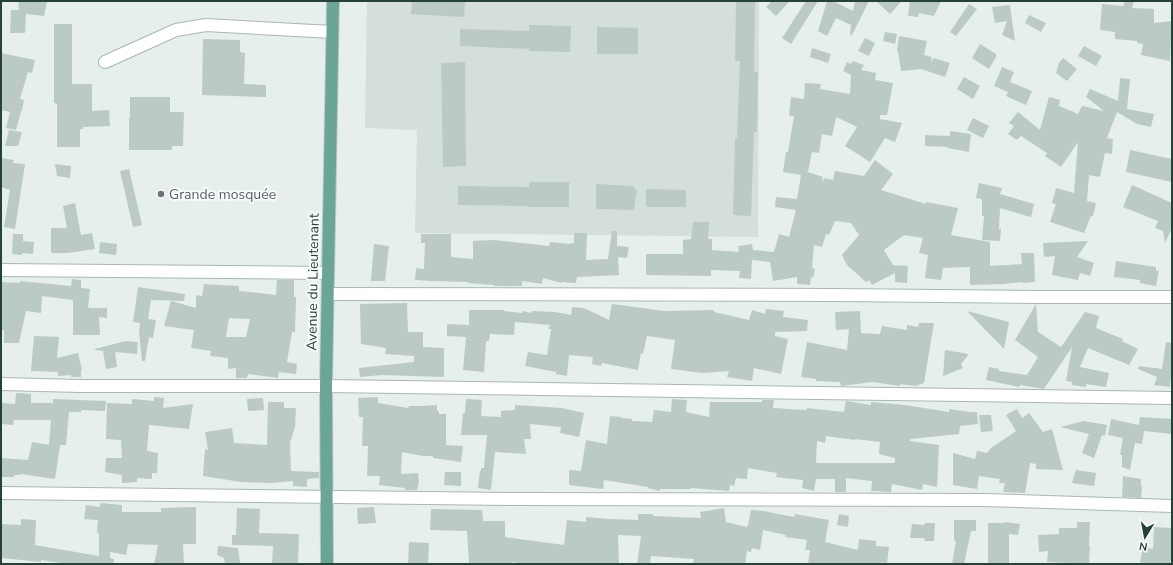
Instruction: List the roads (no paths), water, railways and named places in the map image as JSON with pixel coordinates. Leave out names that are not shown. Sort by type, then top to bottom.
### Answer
[{"type":"main road","name":"Avenue du Lieutenant","points":[[327,564],[326,386],[333,1]]},
{"type":"street","points":[[105,62],[176,30],[206,25],[332,32]]},
{"type":"street","points":[[1,270],[328,273]]},
{"type":"street","points":[[328,294],[1172,297]]},
{"type":"street","points":[[1,384],[80,386],[326,386],[1172,398]]},
{"type":"street","points":[[1,493],[514,499],[982,500],[1172,506]]},
{"type":"place","name":"Grande mosquée","points":[[161,194]]}]
